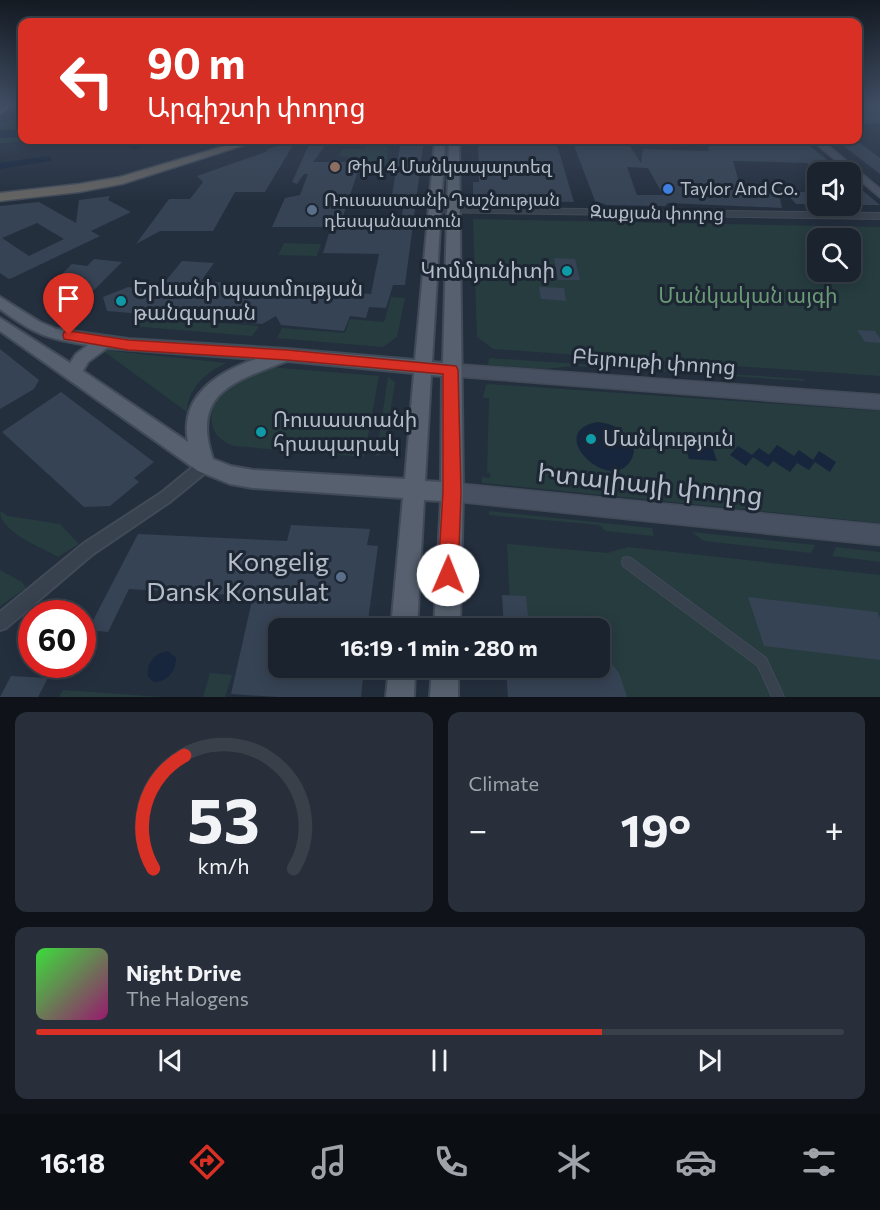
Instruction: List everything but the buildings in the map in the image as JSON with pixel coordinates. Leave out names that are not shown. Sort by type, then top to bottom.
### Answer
[{"type":"highway","points":[[59,187],[216,144]]},
{"type":"highway","points":[[0,197],[119,177],[230,144]]},
{"type":"highway","points":[[59,187],[133,177],[242,144]]},
{"type":"highway","points":[[0,188],[114,188],[259,144]]},
{"type":"main road","points":[[405,618],[425,368],[440,144]]},
{"type":"main road","points":[[447,618],[452,492],[454,144]]},
{"type":"main road","points":[[821,144],[880,194]]},
{"type":"main road","points":[[829,144],[880,185]]},
{"type":"main road","name":"Բեյրութի փողոց","points":[[0,302],[33,326],[53,334],[128,345],[287,355],[425,368],[880,402]]},
{"type":"main road","name":"Իտալիայի փողոց","points":[[0,323],[205,465],[230,475],[253,479],[452,492],[880,534]]},
{"type":"main road","points":[[73,373],[82,358],[104,341]]},
{"type":"main road","points":[[205,465],[196,424],[200,407],[206,396],[235,374],[287,355]]},
{"type":"main road","points":[[400,697],[401,678]]},
{"type":"main road","points":[[444,697],[445,678]]},
{"type":"street","name":"Զաքյան փողոց","points":[[434,210],[880,216]]},
{"type":"street","points":[[0,622],[88,549],[166,497],[205,465]]},
{"type":"street","points":[[627,562],[762,662],[778,697]]},
{"type":"green space","points":[[0,138],[18,138],[18,142],[0,143]]},
{"type":"green space","points":[[389,144],[385,174],[362,174],[365,158],[339,156],[342,149],[364,149],[366,146]]},
{"type":"green space","name":"Մանկական այգի","points":[[473,219],[880,227],[880,376],[493,349],[477,337]]},
{"type":"green space","points":[[284,243],[321,244],[317,256],[278,255]]},
{"type":"green space","points":[[391,297],[405,298],[397,337],[383,347],[277,338],[282,328],[345,333],[350,319],[384,322]]},
{"type":"green space","points":[[138,316],[259,326],[252,336],[131,326]]},
{"type":"green space","points":[[102,350],[227,363],[212,371],[194,388],[187,412]]},
{"type":"green space","points":[[489,358],[804,379],[805,381],[573,366],[545,369],[488,365]]},
{"type":"green space","points":[[270,367],[379,376],[364,457],[234,446],[223,441],[212,426],[211,417],[217,398],[234,379]]},
{"type":"green space","points":[[388,377],[395,382],[384,453],[376,457]]},
{"type":"green space","points":[[486,385],[880,411],[880,523],[482,483],[482,477],[490,478],[490,473],[487,473],[489,398],[483,398]]},
{"type":"green space","points":[[0,511],[8,516],[60,524],[79,544],[58,557],[14,532],[2,519]]},
{"type":"green space","points":[[489,511],[652,528],[654,536],[606,531],[599,525],[489,515]]},
{"type":"green space","points":[[692,532],[815,545],[811,553],[704,541]]},
{"type":"green space","points":[[507,544],[607,553],[628,547],[880,575],[880,697],[515,697],[514,678],[610,678],[610,618],[511,618]]},
{"type":"green space","points":[[836,547],[880,552],[880,562],[832,556]]},
{"type":"green space","points":[[0,570],[22,582],[26,588],[0,606]]},
{"type":"green space","points":[[210,673],[232,675],[225,697],[203,697]]},
{"type":"green space","points":[[63,690],[162,697],[59,697]]},
{"type":"water","points":[[597,422],[616,427],[626,434],[634,452],[626,466],[615,471],[601,468],[589,461],[580,450],[576,439],[581,429]]},
{"type":"water","points":[[684,441],[711,443],[717,461],[689,459]]},
{"type":"water","points":[[777,445],[794,456],[799,450],[813,460],[819,451],[836,462],[830,472],[815,462],[809,470],[797,463],[790,472],[773,461],[768,467],[753,457],[746,466],[730,455],[738,446],[752,455],[759,448],[769,455]]},
{"type":"water","points":[[168,651],[176,658],[172,672],[166,678],[153,682],[148,677],[148,667],[155,656]]},
{"type":"waterway","points":[[133,147],[148,144]]},
{"type":"waterway","points":[[0,166],[48,159]]},
{"type":"place","name":"Թիվ 4 Մանկապարտեզ","points":[[335,167]]},
{"type":"place","name":"Taylor And Co.","points":[[668,189]]},
{"type":"place","name":"Ռուսաստանի Դաշնության դեսպանատուն","points":[[312,210]]},
{"type":"place","name":"Կոմմյունիտի","points":[[567,271]]},
{"type":"place","name":"Երևանի պատմության թանգարան","points":[[121,301]]},
{"type":"place","name":"Ռուսաստանի հրապարակ","points":[[261,432]]},
{"type":"place","name":"Մանկություն","points":[[591,439]]},
{"type":"place","name":"Kongelig Dansk Konsulat","points":[[341,577]]},
{"type":"route","points":[[69,335],[128,345],[287,355],[451,370],[452,492],[448,575]]}]
